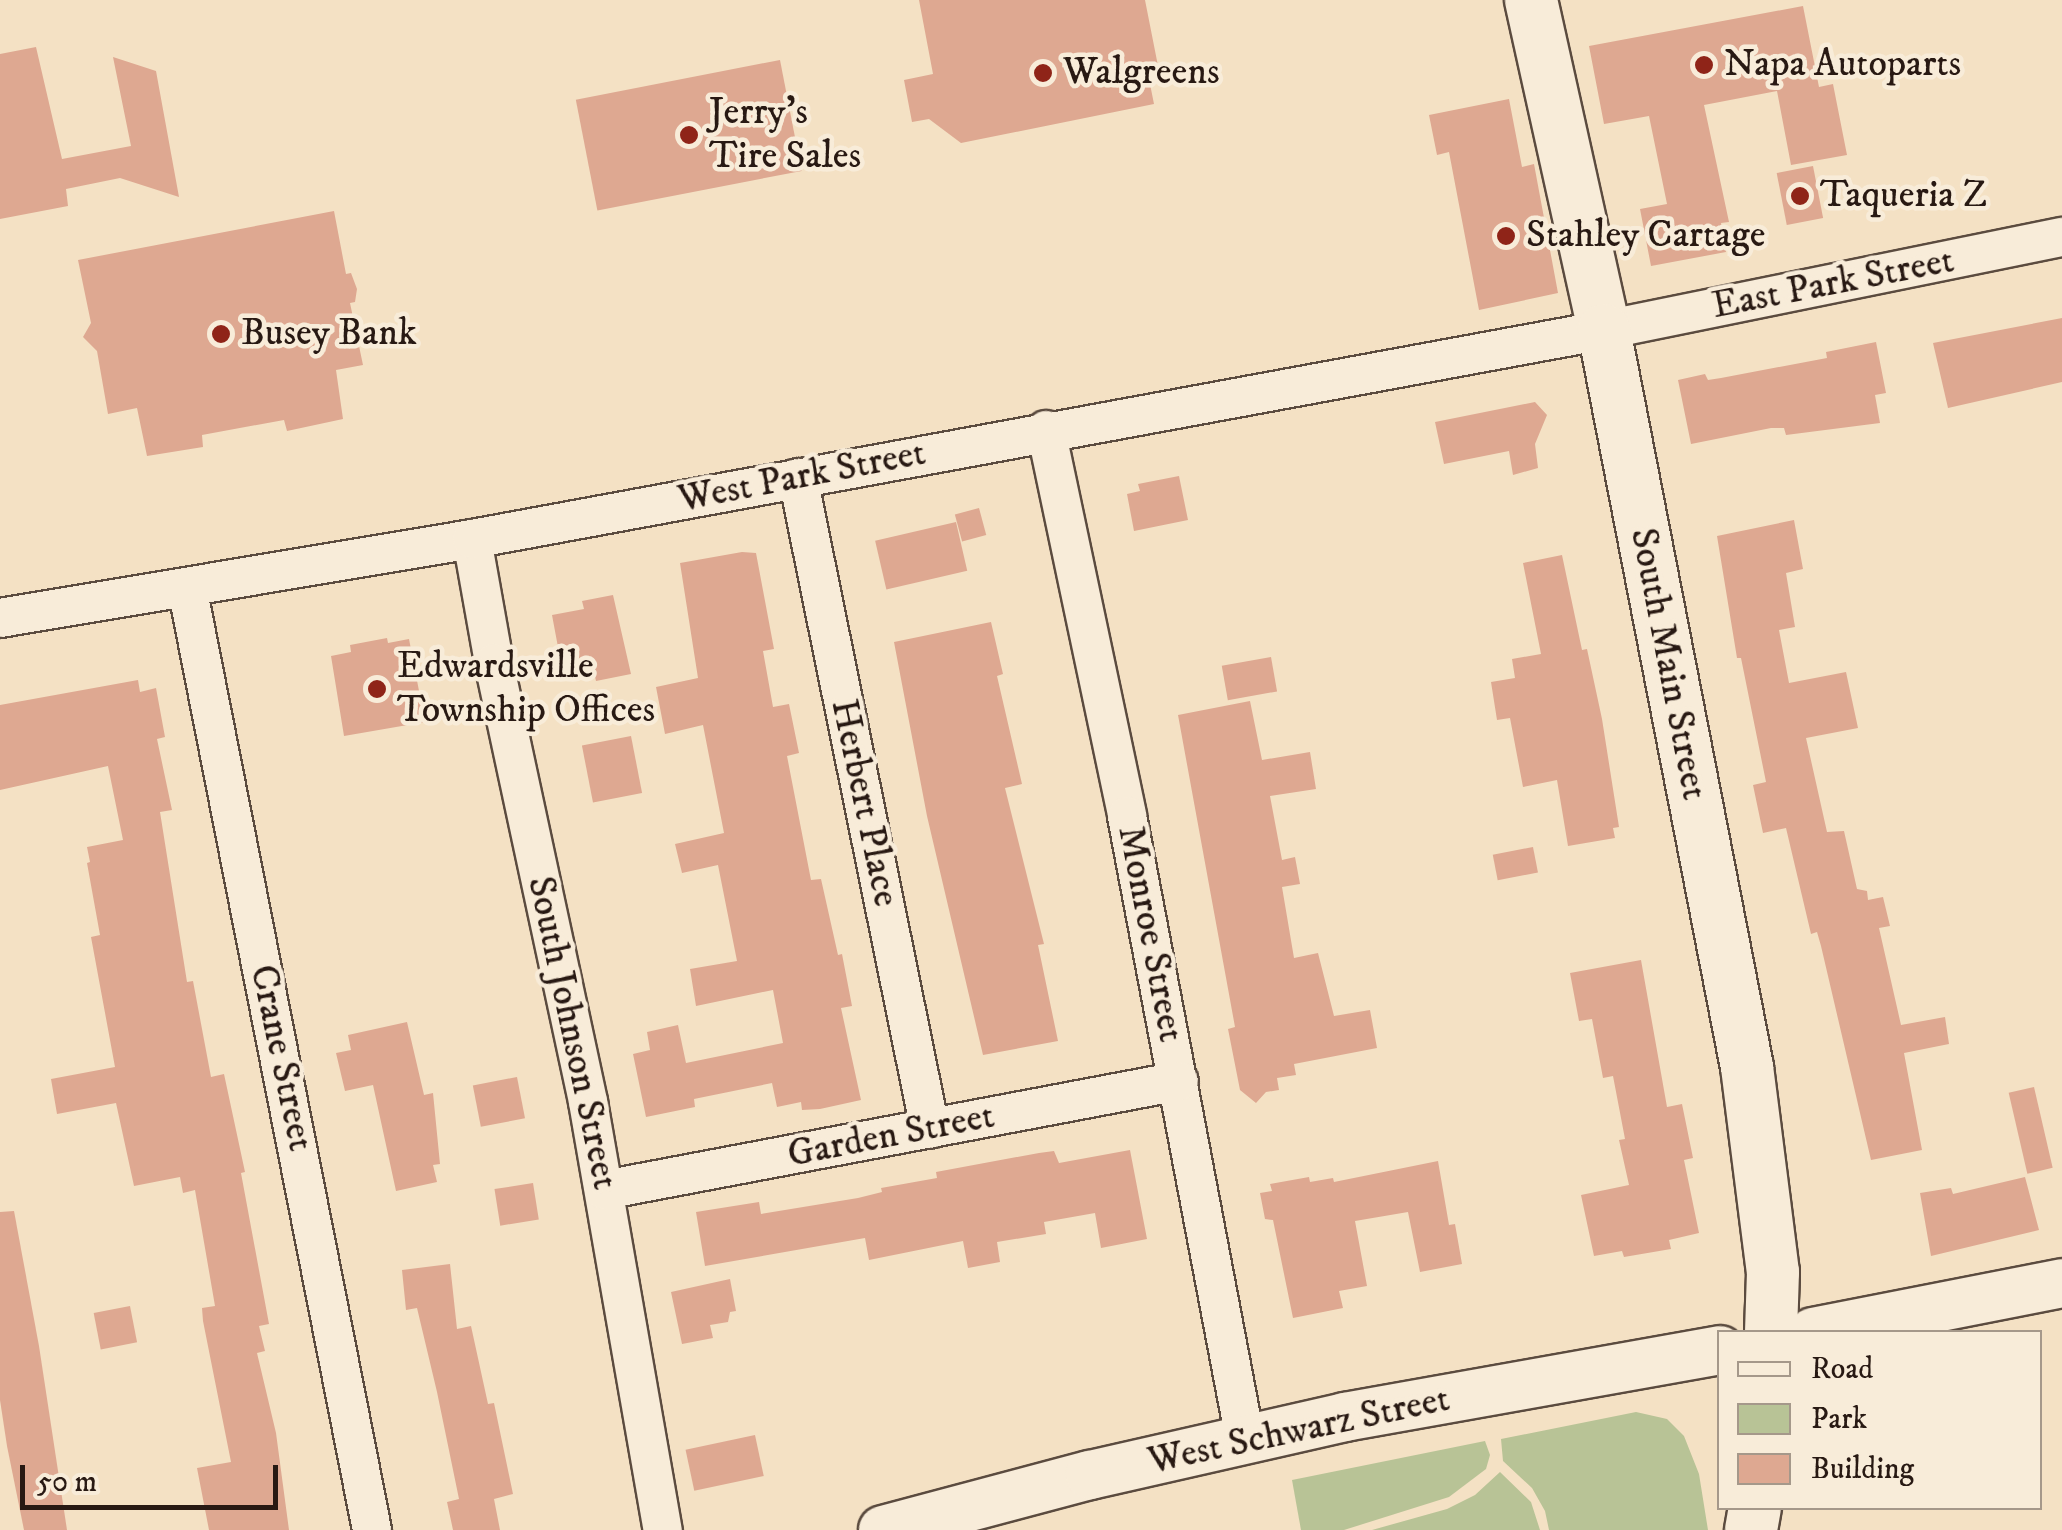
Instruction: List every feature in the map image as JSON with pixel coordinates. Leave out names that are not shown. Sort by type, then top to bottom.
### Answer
[{"type":"main road","name":"South Main Street","points":[[1531,0],[1604,330],[1747,1067],[1773,1272],[1770,1330]]},
{"type":"street","name":"East Park Street","points":[[1604,330],[2062,237]]},
{"type":"street","name":"West Park Street","points":[[0,618],[472,538],[1604,330]]},
{"type":"street","name":"Monroe Street","points":[[1046,430],[1246,1439]]},
{"type":"street","name":"Herbert Place","points":[[798,478],[930,1129]]},
{"type":"street","name":"South Johnson Street","points":[[472,538],[604,1190],[663,1530]]},
{"type":"street","name":"Crane Street","points":[[187,587],[372,1530]]},
{"type":"street","name":"Garden Street","points":[[604,1190],[1178,1081]]},
{"type":"street","points":[[1823,1330],[2062,1283]]},
{"type":"street","name":"West Schwarz Street","points":[[884,1530],[1246,1439],[1717,1351]]},
{"type":"green space","points":[[1636,1412],[1667,1419],[1684,1436],[1699,1474],[1708,1530],[1549,1530],[1545,1511],[1532,1488],[1503,1461],[1501,1439]]},
{"type":"green space","points":[[1485,1441],[1490,1455],[1486,1469],[1449,1497],[1344,1530],[1301,1530],[1292,1480]]},
{"type":"green space","points":[[1500,1472],[1531,1502],[1540,1530],[1372,1530],[1447,1509],[1475,1495]]},
{"type":"building","name":"Walgreens","points":[[919,0],[1145,0],[1159,71],[1148,74],[1154,104],[961,143],[929,119],[912,122],[904,80],[933,74]]},
{"type":"building","points":[[1803,6],[1819,87],[1833,84],[1847,155],[1791,165],[1777,91],[1704,105],[1729,222],[1721,223],[1726,252],[1651,266],[1640,209],[1667,204],[1649,116],[1604,124],[1589,46]]},
{"type":"building","points":[[36,47],[62,159],[131,146],[113,57],[156,71],[179,197],[120,178],[66,189],[68,206],[0,219],[0,54]]},
{"type":"building","name":"Jerry's Tire Sales","points":[[780,60],[802,171],[597,211],[576,100]]},
{"type":"building","name":"Stahley Cartage","points":[[1509,99],[1522,167],[1534,164],[1558,293],[1479,310],[1449,152],[1437,155],[1429,115]]},
{"type":"building","name":"Taqueria Z","points":[[1813,166],[1823,218],[1787,225],[1777,173]]},
{"type":"building","name":"Busey Bank","points":[[334,211],[346,274],[351,273],[357,289],[355,302],[350,303],[363,365],[336,370],[343,419],[287,431],[284,420],[202,435],[203,447],[147,456],[137,408],[108,414],[97,351],[83,337],[91,323],[78,260]]},
{"type":"building","points":[[2062,318],[2062,382],[1948,408],[1933,343]]},
{"type":"building","points":[[1876,342],[1886,393],[1875,395],[1880,423],[1786,435],[1784,428],[1771,428],[1691,444],[1678,380],[1705,374],[1708,380],[1827,358],[1826,352]]},
{"type":"building","points":[[1535,402],[1547,415],[1535,444],[1538,468],[1513,475],[1509,451],[1444,464],[1435,422]]},
{"type":"building","points":[[1179,476],[1188,520],[1134,531],[1127,494],[1140,491],[1138,484]]},
{"type":"building","points":[[979,508],[986,535],[962,542],[955,514]]},
{"type":"building","points":[[1794,520],[1803,569],[1786,573],[1795,627],[1779,630],[1789,683],[1846,672],[1858,728],[1806,738],[1827,832],[1844,831],[1857,889],[1867,891],[1868,900],[1883,897],[1890,926],[1879,928],[1901,1025],[1945,1017],[1949,1044],[1904,1053],[1922,1150],[1871,1160],[1821,946],[1817,932],[1811,934],[1786,828],[1763,833],[1753,785],[1766,782],[1741,658],[1737,658],[1717,536]]},
{"type":"building","points":[[956,522],[967,571],[886,589],[875,541]]},
{"type":"building","points":[[756,553],[774,649],[763,651],[773,707],[789,704],[799,753],[787,756],[811,880],[821,879],[838,955],[842,954],[852,1006],[841,1008],[861,1100],[820,1109],[802,1110],[801,1102],[777,1107],[772,1083],[694,1099],[695,1107],[646,1117],[633,1054],[650,1050],[647,1032],[678,1025],[686,1063],[783,1043],[773,990],[696,1006],[690,969],[737,961],[718,865],[682,873],[675,844],[724,833],[703,725],[665,734],[656,687],[698,678],[680,563]]},
{"type":"building","points":[[1562,555],[1582,650],[1587,649],[1602,719],[1619,827],[1613,828],[1615,838],[1568,846],[1557,780],[1523,787],[1510,718],[1497,720],[1491,682],[1515,678],[1512,659],[1541,654],[1523,563]]},
{"type":"building","points":[[613,595],[631,674],[596,681],[593,668],[563,674],[552,615],[584,609],[582,601]]},
{"type":"building","points":[[991,622],[1003,674],[997,676],[1022,784],[1005,788],[1044,944],[1038,945],[1058,1041],[983,1055],[927,816],[894,642]]},
{"type":"building","name":"Edwardsville Township Offices","points":[[387,638],[388,643],[409,639],[425,722],[344,736],[331,656],[351,652],[350,645]]},
{"type":"building","points":[[1271,657],[1277,691],[1228,700],[1222,666]]},
{"type":"building","points":[[138,680],[140,692],[156,688],[165,737],[157,739],[172,810],[160,812],[187,982],[193,981],[211,1077],[224,1074],[245,1172],[241,1173],[269,1324],[259,1326],[265,1351],[257,1353],[276,1433],[289,1530],[209,1530],[197,1468],[231,1462],[203,1321],[202,1308],[215,1306],[195,1190],[183,1193],[180,1177],[134,1186],[116,1103],[57,1114],[51,1079],[115,1067],[91,937],[100,935],[87,847],[123,840],[108,766],[0,790],[0,705]]},
{"type":"building","points":[[1250,701],[1262,760],[1310,752],[1316,789],[1270,796],[1282,860],[1295,857],[1300,884],[1282,887],[1294,958],[1318,953],[1334,1016],[1370,1010],[1377,1048],[1294,1064],[1296,1075],[1277,1078],[1279,1090],[1266,1092],[1256,1103],[1240,1090],[1228,1029],[1235,1027],[1178,715]]},
{"type":"building","points":[[631,736],[642,793],[593,802],[582,746]]},
{"type":"building","points":[[1533,847],[1538,873],[1498,880],[1493,855]]},
{"type":"building","points":[[1641,960],[1667,1107],[1682,1104],[1693,1158],[1684,1160],[1699,1233],[1669,1240],[1671,1249],[1624,1257],[1622,1251],[1594,1256],[1581,1195],[1629,1185],[1619,1140],[1625,1139],[1613,1076],[1603,1078],[1592,1019],[1579,1021],[1570,973]]},
{"type":"building","points":[[407,1022],[424,1095],[433,1093],[440,1164],[433,1165],[437,1182],[396,1191],[373,1085],[345,1091],[336,1053],[351,1050],[348,1035]]},
{"type":"building","points":[[517,1077],[525,1118],[481,1127],[473,1086]]},
{"type":"building","points":[[2034,1087],[2053,1168],[2027,1174],[2009,1093]]},
{"type":"building","points":[[1130,1150],[1147,1239],[1101,1248],[1095,1213],[1044,1222],[1046,1234],[997,1242],[1000,1262],[968,1268],[963,1241],[869,1260],[865,1238],[705,1266],[696,1212],[759,1202],[761,1214],[858,1198],[882,1192],[881,1188],[937,1178],[936,1172],[1039,1153],[1054,1151],[1059,1163]]},
{"type":"building","points":[[1438,1161],[1449,1225],[1455,1224],[1462,1264],[1420,1272],[1408,1212],[1355,1221],[1367,1286],[1339,1291],[1343,1308],[1293,1318],[1273,1220],[1265,1219],[1260,1193],[1272,1191],[1270,1184],[1309,1177],[1310,1182],[1333,1178],[1334,1182]]},
{"type":"building","points":[[2025,1177],[2039,1230],[1931,1256],[1920,1193],[1951,1188],[1953,1194]]},
{"type":"building","points":[[533,1183],[539,1220],[500,1226],[494,1189]]},
{"type":"building","points":[[14,1211],[67,1530],[24,1530],[7,1446],[0,1400],[0,1212]]},
{"type":"building","points":[[450,1264],[457,1329],[471,1326],[488,1404],[494,1403],[513,1494],[494,1499],[500,1530],[453,1530],[447,1502],[459,1499],[437,1392],[417,1308],[406,1310],[402,1270]]},
{"type":"building","points":[[730,1279],[736,1311],[730,1312],[728,1322],[710,1325],[713,1338],[682,1344],[671,1292]]},
{"type":"building","points":[[130,1306],[137,1342],[101,1349],[94,1313]]},
{"type":"building","points":[[755,1435],[764,1476],[694,1491],[686,1450]]},
{"type":"place","name":"Napa Autoparts","points":[[1704,65]]},
{"type":"place","name":"Walgreens","points":[[1043,73]]},
{"type":"place","name":"Jerry's Tire Sales","points":[[689,135]]},
{"type":"place","name":"Taqueria Z","points":[[1800,196]]},
{"type":"place","name":"Stahley Cartage","points":[[1506,236]]},
{"type":"place","name":"Busey Bank","points":[[221,334]]},
{"type":"place","name":"Edwardsville Township Offices","points":[[377,689]]}]
